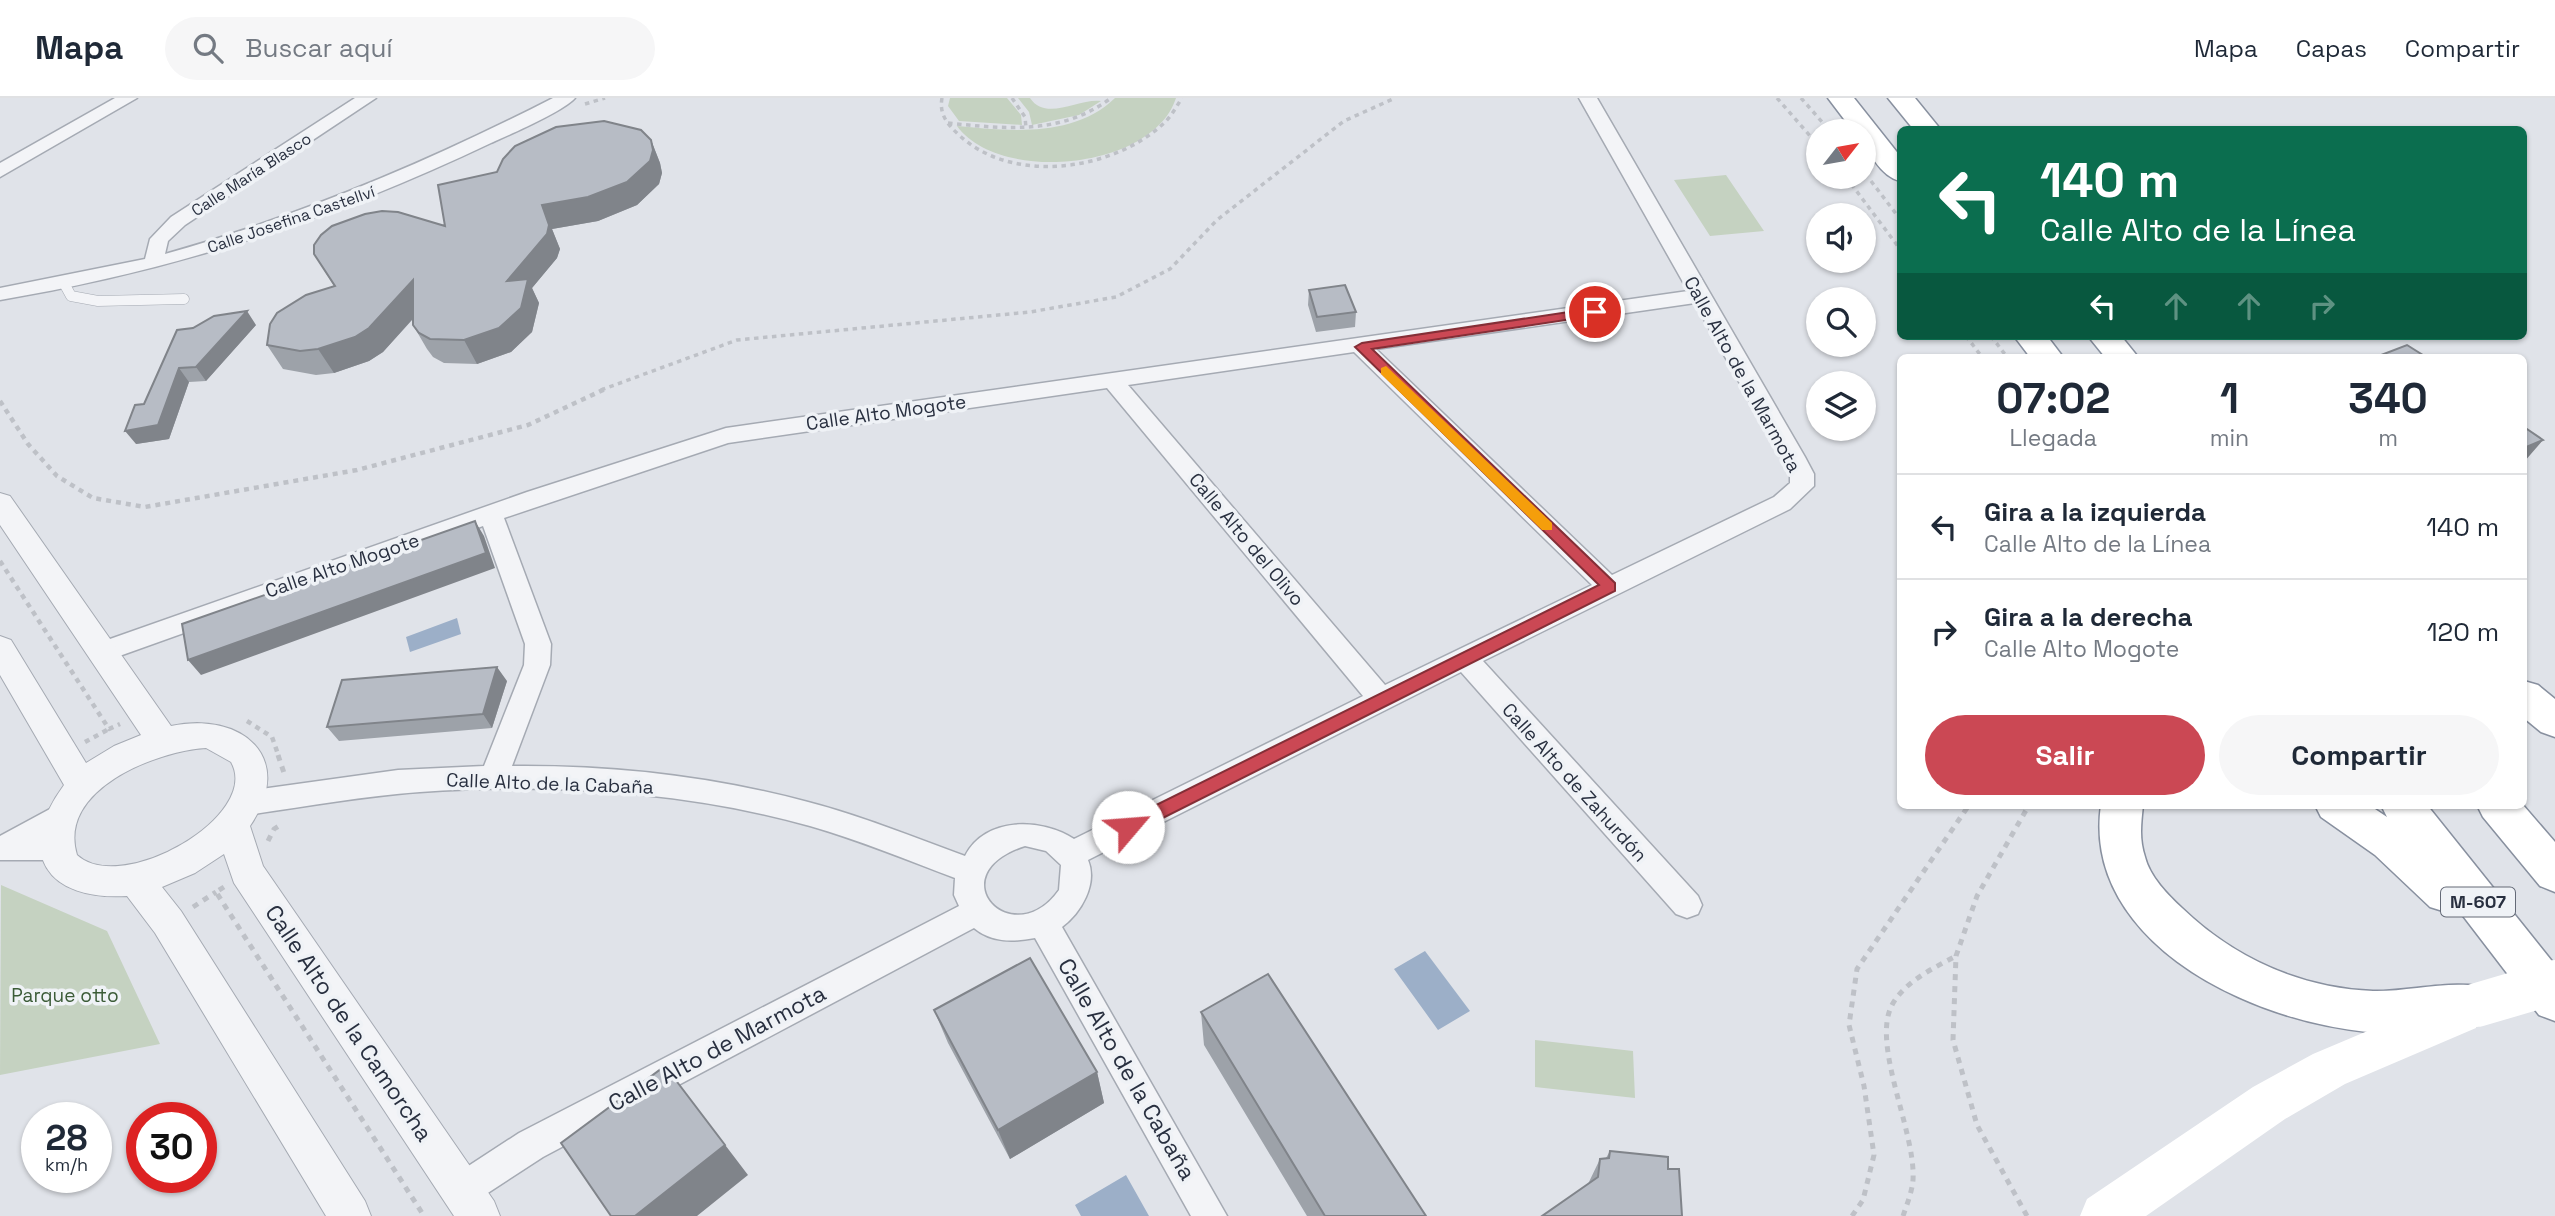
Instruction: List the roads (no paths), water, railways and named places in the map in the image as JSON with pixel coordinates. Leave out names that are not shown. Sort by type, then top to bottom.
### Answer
[{"type":"highway","points":[[1841,98],[1897,169]]},
{"type":"highway","points":[[1901,98],[1925,126]]},
{"type":"highway","points":[[2034,340],[2045,354]]},
{"type":"highway","points":[[2107,340],[2119,354]]},
{"type":"highway","points":[[2527,698],[2555,721]]},
{"type":"highway","points":[[2121,809],[2118,832],[2121,853],[2140,892],[2154,911],[2183,939],[2243,977],[2289,997],[2343,1009],[2427,1011],[2477,1005]]},
{"type":"highway","points":[[2342,809],[2389,842],[2474,920],[2515,948]]},
{"type":"highway","name":"M-607","points":[[2405,809],[2555,1000]]},
{"type":"highway","points":[[2501,809],[2555,873]]},
{"type":"main road","points":[[2105,1216],[2269,1103],[2329,1069],[2477,1005],[2555,982]]},
{"type":"street","points":[[0,171],[128,98]]},
{"type":"street","name":"Calle María Blasco","points":[[156,263],[154,252],[157,240],[178,222],[367,98]]},
{"type":"street","name":"Calle Josefina Castellví","points":[[0,294],[65,285],[238,240],[400,181],[480,144],[566,98]]},
{"type":"street","name":"Calle Alto de la Marmota","points":[[1071,855],[1381,699],[1782,503],[1802,486],[1802,474],[1793,457],[1588,98]]},
{"type":"street","name":"Calle Alto Mogote","points":[[102,652],[491,513],[726,436],[1362,347],[1699,296]]},
{"type":"street","points":[[1362,347],[1609,587]]},
{"type":"street","name":"Calle Alto del Olivo","points":[[1112,380],[1381,699]]},
{"type":"street","points":[[0,503],[162,740]]},
{"type":"street","points":[[491,513],[538,644],[537,665],[494,778]]},
{"type":"street","points":[[0,648],[83,787]]},
{"type":"street","name":"Calle Alto de Zahurdón","points":[[1464,658],[1687,905]]},
{"type":"street","points":[[2,850],[61,815],[83,787],[119,759],[162,740],[206,735],[238,746],[248,756],[253,770],[252,786],[239,814],[189,859],[135,880],[115,883],[80,878],[59,861],[55,848],[61,815]]},
{"type":"street","name":"Calle Alto de la Cabaña","points":[[239,814],[418,780],[494,778],[629,782],[720,794],[809,814],[970,871]]},
{"type":"street","name":"Calle Alto de la Camorcha","points":[[239,814],[247,872],[471,1203]]},
{"type":"street","points":[[1018,835],[1052,839],[1071,855],[1077,869],[1076,884],[1070,900],[1059,913],[1043,923],[1029,928],[999,927],[976,912],[969,900],[970,871],[985,849],[998,841],[1018,835]]},
{"type":"street","points":[[2,850],[55,848]]},
{"type":"street","points":[[135,880],[168,922],[350,1216]]},
{"type":"street","name":"Calle Alto de Marmota","points":[[471,1203],[531,1145],[976,912]]},
{"type":"street","name":"Calle Alto de la Cabaña","points":[[1043,923],[1210,1216]]},
{"type":"lane","points":[[65,285],[71,296],[98,301],[184,299]]},
{"type":"water","points":[[457,618],[461,634],[410,652],[406,637]]},
{"type":"water","points":[[1425,951],[1470,1011],[1438,1030],[1394,969]]},
{"type":"water","points":[[1126,1175],[1149,1216],[1081,1216],[1075,1205]]},
{"type":"park label","name":"Parque otto","points":[[65,995]]}]
